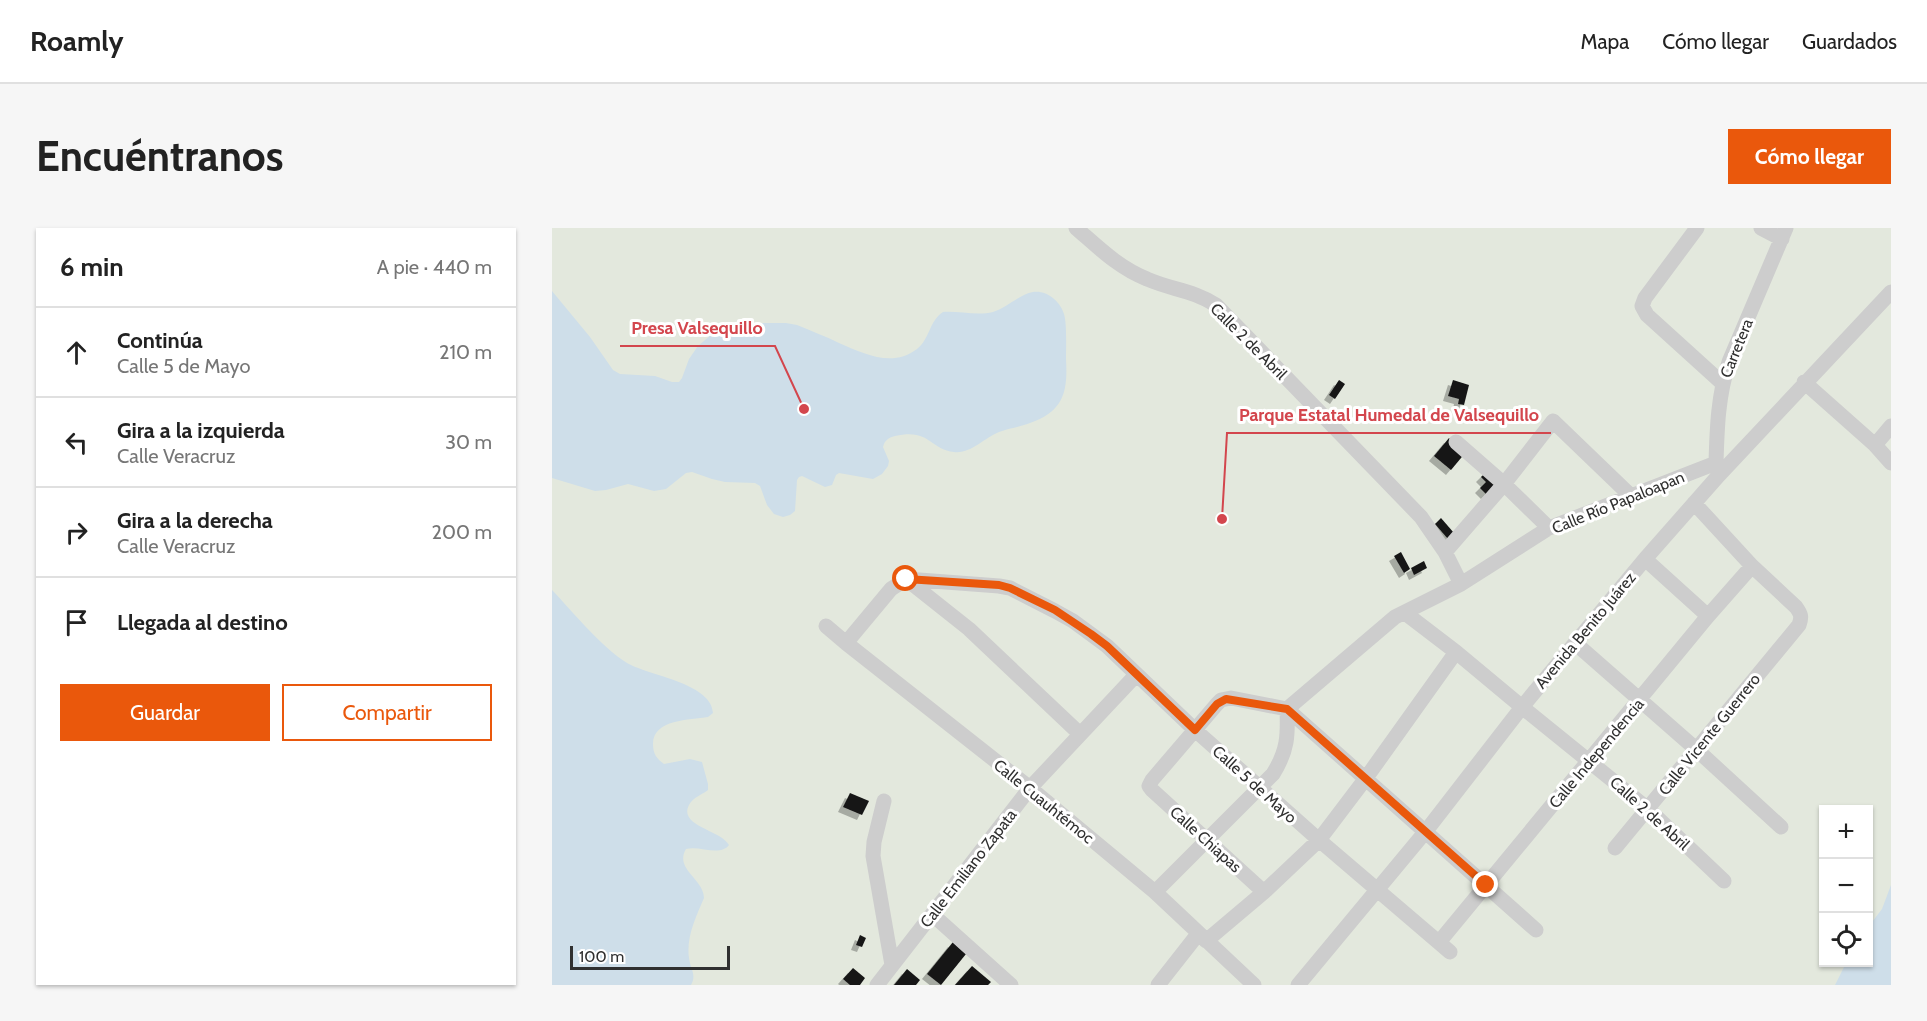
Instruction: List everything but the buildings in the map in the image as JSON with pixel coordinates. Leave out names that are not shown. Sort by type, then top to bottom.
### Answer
[{"type":"street","name":"Calle 2 de Abril","points":[[1076,228],[1128,271],[1201,296],[1216,305],[1420,517],[1445,552],[1461,584]]},
{"type":"street","points":[[1697,228],[1645,298],[1642,306],[1647,315],[1722,383]]},
{"type":"street","points":[[1761,228],[1784,234]]},
{"type":"street","name":"Carretera","points":[[1717,469],[1719,402],[1722,383],[1784,234]]},
{"type":"street","name":"Avenida Benito Juárez","points":[[1298,985],[1426,831],[1575,643],[1694,503],[1717,469],[1891,292]]},
{"type":"street","points":[[1804,382],[1875,445],[1891,464]]},
{"type":"street","points":[[1445,552],[1504,484],[1553,422],[1632,497]]},
{"type":"street","points":[[1875,445],[1891,426]]},
{"type":"street","points":[[1456,442],[1550,528]]},
{"type":"street","name":"Calle Río Papaloapan","points":[[1287,709],[1395,617],[1461,584],[1550,528],[1632,497],[1717,469]]},
{"type":"street","points":[[1694,503],[1752,566]]},
{"type":"street","points":[[1645,559],[1708,616]]},
{"type":"street","name":"Calle Independencia","points":[[1445,946],[1486,885],[1752,566]]},
{"type":"street","name":"Calle Vicente Guerrero","points":[[1615,848],[1798,626],[1801,619],[1796,607],[1752,566]]},
{"type":"street","points":[[846,643],[891,589],[906,579],[969,629],[1080,734]]},
{"type":"street","name":"Calle 5 de Mayo","points":[[906,579],[999,585],[1055,610],[1082,627],[1107,646],[1195,730],[1319,840],[1445,946]]},
{"type":"street","name":"Calle 2 de Abril","points":[[1405,613],[1648,809],[1724,881]]},
{"type":"street","name":"Calle Cuauhtémoc","points":[[826,626],[1030,788],[1155,892],[1254,985]]},
{"type":"street","points":[[1575,643],[1780,826]]},
{"type":"street","points":[[1158,985],[1202,938],[1264,892],[1319,840],[1456,652]]},
{"type":"street","name":"Calle Emiliano Zapata","points":[[877,985],[1030,788],[1136,675]]},
{"type":"street","points":[[1195,730],[1217,704],[1226,699],[1287,709],[1536,930]]},
{"type":"street","points":[[1155,892],[1274,774],[1287,745],[1287,709]]},
{"type":"street","name":"Calle Chiapas","points":[[1195,730],[1149,786],[1264,892]]},
{"type":"street","points":[[884,801],[873,856],[892,965]]},
{"type":"street","points":[[933,915],[1011,985]]},
{"type":"shaded area","points":[[552,228],[1891,228],[1891,985],[552,985]]},
{"type":"shaded area","points":[[552,291],[590,337],[613,370],[620,374],[655,376],[672,382],[679,382],[682,378],[689,359],[698,346],[718,329],[733,323],[797,325],[869,355],[898,358],[908,355],[921,345],[935,320],[943,312],[981,314],[993,312],[1028,293],[1038,292],[1056,301],[1065,318],[1066,382],[1061,399],[1050,413],[1026,424],[999,432],[966,451],[946,450],[922,437],[907,434],[887,440],[883,447],[889,461],[888,466],[882,474],[873,479],[839,473],[832,485],[825,487],[802,476],[799,477],[795,511],[783,517],[774,514],[767,505],[760,486],[755,483],[725,482],[692,472],[686,473],[666,489],[654,491],[628,484],[595,491],[552,478]]},
{"type":"shaded area","points":[[552,590],[591,632],[623,660],[633,666],[693,688],[710,703],[713,713],[708,717],[666,725],[659,730],[653,744],[656,756],[664,764],[690,759],[702,762],[708,790],[693,800],[687,812],[689,818],[695,823],[718,835],[729,845],[720,850],[686,849],[683,856],[686,868],[700,885],[704,898],[692,927],[689,942],[688,950],[693,975],[691,985],[552,985]]},
{"type":"shaded area","points":[[1891,885],[1891,985],[1835,985],[1844,967],[1873,967],[1873,921],[1882,909]]},
{"type":"place","name":"Presa Valsequillo","points":[[804,409]]},
{"type":"place","name":"Parque Estatal Humedal de Valsequillo","points":[[1222,519]]},
{"type":"route","points":[[906,579],[999,585],[1055,610],[1107,646],[1195,730],[1221,700],[1231,698],[1287,709],[1486,885]]}]
